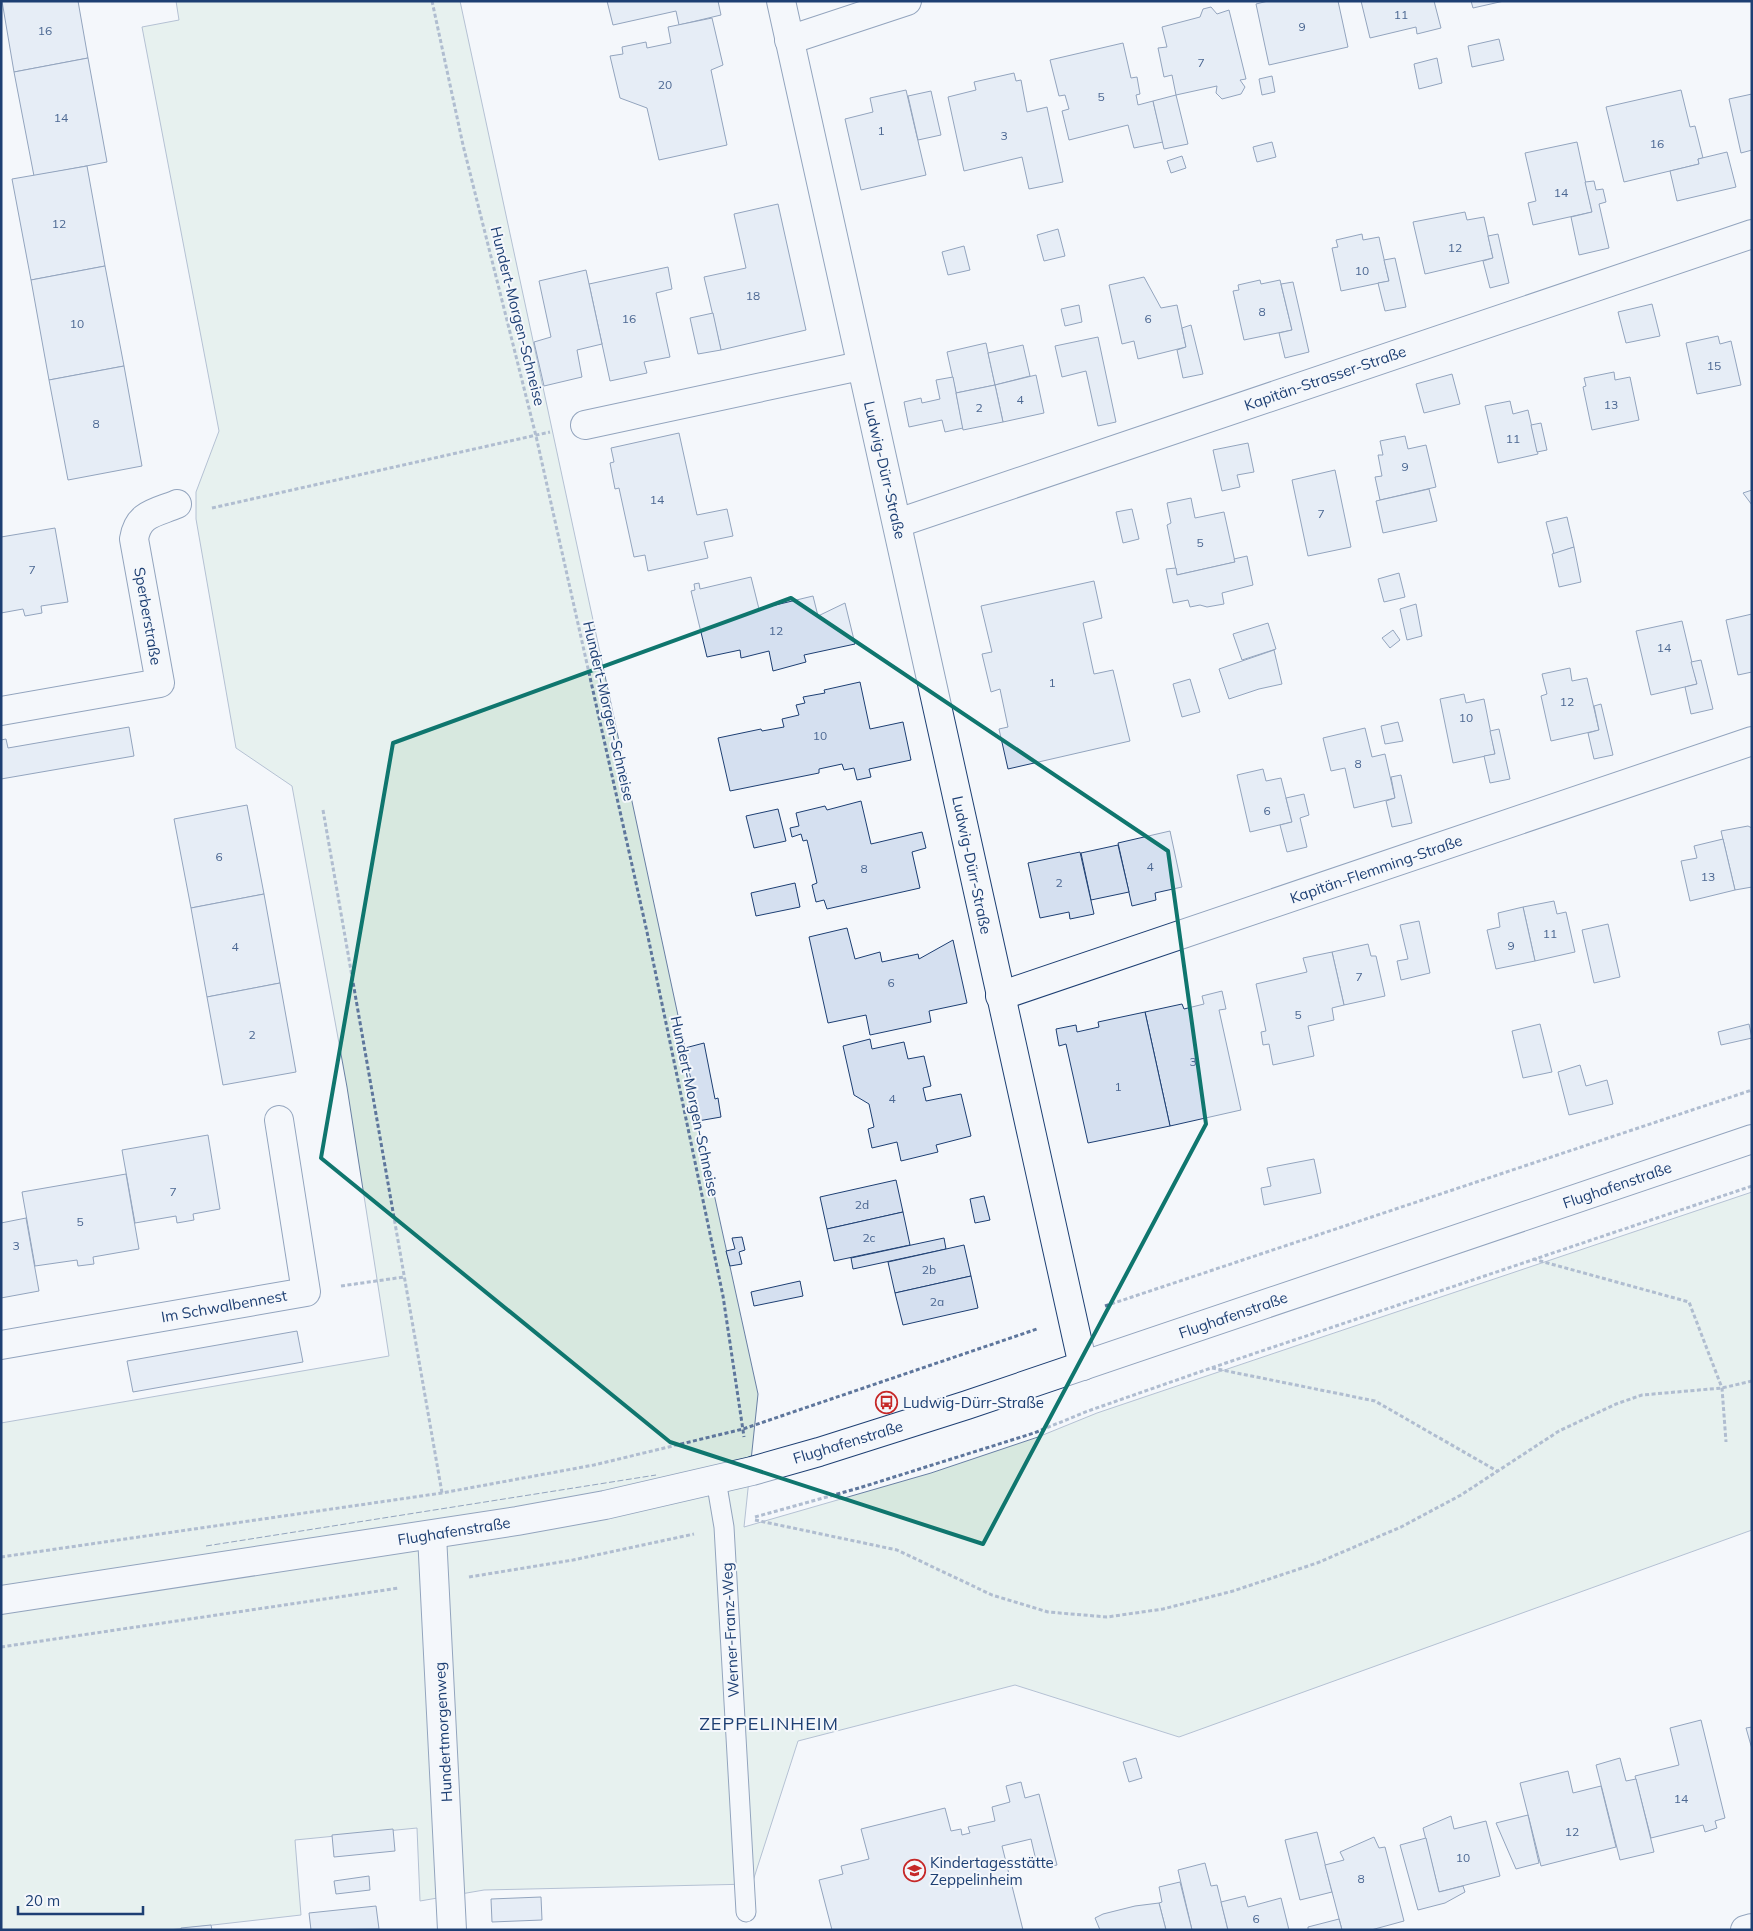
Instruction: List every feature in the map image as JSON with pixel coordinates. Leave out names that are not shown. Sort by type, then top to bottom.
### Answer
[{"type":"street","name":"Ludwig-Dürr-Straße","points":[[781,1],[860,366],[898,523],[1082,1366]]},
{"type":"street","points":[[789,40],[906,1]]},
{"type":"street","name":"Kapitän-Strasser-Straße","points":[[898,523],[1752,234]]},
{"type":"street","points":[[585,425],[860,366]]},
{"type":"street","name":"Sperberstraße","points":[[1,711],[160,683],[134,539],[136,528],[141,520],[178,504]]},
{"type":"street","name":"Kapitän-Flemming-Straße","points":[[1000,996],[1752,742]]},
{"type":"street","name":"Im Schwalbennest","points":[[1,1345],[306,1292],[279,1120]]},
{"type":"street","name":"Flughafenstraße","points":[[1,1600],[432,1535],[605,1505],[716,1480],[818,1452],[1082,1366],[1752,1140]]},
{"type":"street","name":"Hundertmorgenweg","points":[[432,1535],[452,1930]]},
{"type":"street","points":[[1745,1930],[1752,1928]]},
{"type":"lane","name":"Werner-Franz-Weg","points":[[716,1480],[724,1527],[746,1912]]},
{"type":"path","name":"Hundert-Morgen-Schneise","points":[[432,1],[463,145],[536,436],[647,932],[723,1296],[742,1429]]},
{"type":"path","points":[[178,504],[206,510],[585,425]]},
{"type":"path","points":[[323,810],[442,1493]]},
{"type":"path","points":[[1,1557],[442,1493],[594,1465],[742,1429],[1752,1090]]},
{"type":"path","points":[[1752,1186],[1088,1410],[1034,1433],[868,1486],[750,1519],[897,1550],[992,1594],[1048,1612],[1107,1617],[1172,1607],[1233,1591],[1317,1563],[1401,1527],[1461,1495],[1559,1431],[1616,1404],[1642,1395],[1722,1388],[1752,1381]]},
{"type":"path","points":[[1532,1259],[1689,1302],[1722,1388],[1726,1442]]},
{"type":"path","points":[[306,1292],[404,1277]]},
{"type":"path","points":[[1212,1368],[1375,1401],[1497,1471]]},
{"type":"path","points":[[1,1647],[435,1583],[573,1560],[724,1527]]},
{"type":"highlighted area","points":[[791,598],[1168,851],[1206,1124],[983,1544],[670,1442],[321,1158],[393,743]]},
{"type":"shaded area","points":[[176,1],[460,1],[685,1048],[698,1121],[758,1394],[744,1527],[931,1473],[1038,1437],[1097,1413],[1752,1192],[1752,1530],[1179,1737],[1015,1685],[798,1741],[752,1884],[484,1890],[420,1901],[417,1828],[295,1840],[301,1915],[169,1930],[1,1930],[1,1423],[389,1356],[347,1087],[292,786],[236,748],[196,519],[196,492],[219,431],[142,27],[179,20]]},
{"type":"building","points":[[2,1],[78,1],[88,58],[14,72]]},
{"type":"building","points":[[607,1],[718,1],[721,15],[679,25],[676,11],[613,25]]},
{"type":"building","points":[[1268,1],[1338,1],[1348,47],[1269,65],[1256,4]]},
{"type":"building","points":[[1361,1],[1434,1],[1441,28],[1417,34],[1416,27],[1370,38]]},
{"type":"building","points":[[1471,1],[1504,1],[1473,8]]},
{"type":"building","points":[[1211,7],[1217,14],[1229,10],[1246,79],[1240,80],[1245,87],[1241,94],[1222,99],[1216,93],[1217,86],[1176,95],[1172,75],[1164,77],[1158,48],[1167,47],[1162,27],[1200,17],[1203,9]]},
{"type":"building","points":[[712,18],[723,65],[711,70],[727,145],[659,160],[647,108],[620,98],[610,56],[623,54],[622,47],[646,42],[647,48],[671,43],[668,27]]},
{"type":"building","points":[[1499,39],[1504,60],[1472,67],[1468,46]]},
{"type":"building","points":[[1123,43],[1131,78],[1137,77],[1140,94],[1136,95],[1138,105],[1153,101],[1163,142],[1134,148],[1128,125],[1069,140],[1062,111],[1069,109],[1065,95],[1059,96],[1050,60]]},
{"type":"building","points":[[88,58],[107,162],[34,176],[14,72]]},
{"type":"building","points":[[1437,58],[1442,83],[1419,89],[1414,64]]},
{"type":"building","points":[[1014,73],[1016,81],[1021,80],[1027,112],[1047,107],[1063,182],[1029,189],[1022,157],[964,171],[948,97],[976,90],[974,82]]},
{"type":"building","points":[[1272,76],[1275,92],[1262,95],[1259,79]]},
{"type":"building","points":[[906,90],[926,175],[861,190],[845,119],[873,112],[870,98]]},
{"type":"building","points":[[1681,90],[1690,127],[1695,126],[1703,158],[1698,159],[1699,164],[1624,182],[1606,107]]},
{"type":"building","points":[[931,91],[941,135],[918,140],[908,96]]},
{"type":"building","points":[[1752,94],[1752,150],[1741,153],[1729,99]]},
{"type":"building","points":[[1176,95],[1188,144],[1164,149],[1153,101]]},
{"type":"building","points":[[1272,142],[1276,157],[1257,162],[1253,147]]},
{"type":"building","points":[[1577,142],[1592,212],[1533,225],[1528,203],[1536,201],[1525,153]]},
{"type":"building","points":[[1727,152],[1736,187],[1677,201],[1670,171],[1699,164],[1698,159]]},
{"type":"building","points":[[1182,156],[1186,168],[1171,173],[1167,161]]},
{"type":"building","points":[[87,166],[105,266],[31,280],[12,179]]},
{"type":"building","points":[[1594,181],[1596,190],[1603,189],[1606,202],[1599,204],[1609,248],[1579,255],[1571,217],[1592,212],[1585,182]]},
{"type":"building","points":[[778,204],[806,330],[721,350],[704,277],[746,268],[734,214]]},
{"type":"building","points":[[1465,212],[1467,220],[1484,217],[1493,258],[1425,274],[1413,222]]},
{"type":"building","points":[[1058,229],[1065,256],[1044,261],[1037,235]]},
{"type":"building","points":[[1362,234],[1363,240],[1379,237],[1389,281],[1341,291],[1332,248],[1338,247],[1336,240]]},
{"type":"building","points":[[1498,234],[1509,283],[1490,288],[1483,261],[1493,258],[1488,236]]},
{"type":"building","points":[[964,246],[970,270],[948,275],[942,252]]},
{"type":"building","points":[[1395,258],[1406,307],[1385,311],[1378,283],[1389,281],[1384,260]]},
{"type":"building","points":[[105,266],[124,366],[49,380],[31,280]]},
{"type":"building","points":[[668,267],[672,289],[656,293],[670,357],[644,362],[647,373],[610,381],[589,284]]},
{"type":"building","points":[[586,270],[602,344],[577,350],[582,377],[544,386],[534,342],[551,337],[539,281]]},
{"type":"building","points":[[1144,277],[1161,308],[1177,305],[1186,347],[1138,359],[1134,341],[1122,344],[1109,285]]},
{"type":"building","points":[[1260,280],[1261,284],[1280,280],[1292,330],[1244,340],[1233,291],[1239,290],[1238,285]]},
{"type":"building","points":[[1293,282],[1309,352],[1285,358],[1279,333],[1292,330],[1281,284]]},
{"type":"building","points":[[1652,304],[1660,336],[1626,343],[1618,312]]},
{"type":"building","points":[[1079,305],[1082,322],[1065,326],[1061,309]]},
{"type":"building","points":[[713,313],[721,350],[698,354],[690,318]]},
{"type":"building","points":[[1191,325],[1203,374],[1183,378],[1177,350],[1186,347],[1182,328]]},
{"type":"building","points":[[1718,336],[1720,344],[1731,341],[1741,385],[1697,394],[1686,343]]},
{"type":"building","points":[[1098,337],[1116,422],[1098,426],[1086,371],[1062,377],[1055,346]]},
{"type":"building","points":[[986,343],[995,385],[956,393],[947,352]]},
{"type":"building","points":[[1023,345],[1030,376],[995,385],[988,353]]},
{"type":"building","points":[[124,366],[142,466],[68,480],[49,380]]},
{"type":"building","points":[[1614,372],[1615,380],[1630,377],[1639,420],[1592,430],[1583,387],[1586,386],[1584,378]]},
{"type":"building","points":[[1452,374],[1460,404],[1424,413],[1416,384]]},
{"type":"building","points":[[1036,375],[1044,413],[1003,422],[995,385]]},
{"type":"building","points":[[953,377],[963,428],[945,432],[942,420],[909,427],[904,402],[921,398],[922,403],[940,399],[936,380]]},
{"type":"building","points":[[995,385],[1003,422],[963,430],[956,393]]},
{"type":"building","points":[[1510,401],[1513,414],[1528,410],[1538,454],[1498,463],[1485,406]]},
{"type":"building","points":[[1541,423],[1547,450],[1537,452],[1531,425]]},
{"type":"building","points":[[679,433],[697,515],[727,509],[733,536],[704,542],[708,558],[648,571],[645,555],[634,557],[619,488],[615,489],[610,463],[614,462],[611,448]]},
{"type":"building","points":[[1405,436],[1408,449],[1426,445],[1436,487],[1380,500],[1375,477],[1382,476],[1378,455],[1383,455],[1380,441]]},
{"type":"building","points":[[1248,443],[1254,472],[1237,475],[1240,487],[1222,491],[1213,450]]},
{"type":"building","points":[[1335,470],[1351,547],[1308,556],[1292,480]]},
{"type":"building","points":[[1429,489],[1437,521],[1383,533],[1376,501]]},
{"type":"building","points":[[1752,490],[1752,505],[1743,493]]},
{"type":"building","points":[[1191,498],[1195,518],[1224,512],[1235,562],[1177,575],[1167,525],[1171,523],[1167,503]]},
{"type":"building","points":[[1132,509],[1139,539],[1123,543],[1116,512]]},
{"type":"building","points":[[1567,517],[1574,547],[1554,554],[1546,522]]},
{"type":"building","points":[[55,528],[68,602],[41,606],[42,613],[25,616],[23,609],[1,613],[1,537]]},
{"type":"building","points":[[1574,547],[1581,582],[1559,587],[1552,554]]},
{"type":"building","points":[[1247,556],[1253,585],[1222,593],[1224,604],[1190,607],[1188,600],[1173,603],[1166,569],[1176,568],[1177,575],[1235,562],[1234,559]]},
{"type":"building","points":[[1399,573],[1405,597],[1384,602],[1378,579]]},
{"type":"building","points":[[751,577],[759,609],[813,596],[818,616],[845,603],[855,644],[804,655],[806,662],[773,671],[769,651],[741,658],[740,650],[707,657],[691,591],[695,590],[694,584],[699,583],[700,589]]},
{"type":"building","points":[[1094,581],[1102,618],[1083,623],[1094,674],[1113,670],[1130,741],[1008,769],[999,729],[1008,727],[1000,689],[991,692],[982,654],[992,652],[981,606]]},
{"type":"building","points":[[1416,604],[1422,636],[1407,640],[1400,609]]},
{"type":"building","points":[[1752,614],[1752,672],[1738,675],[1726,620]]},
{"type":"building","points":[[1682,621],[1697,684],[1651,695],[1636,631]]},
{"type":"building","points":[[1268,623],[1276,649],[1242,660],[1233,634]]},
{"type":"building","points":[[1393,630],[1400,640],[1390,648],[1382,638]]},
{"type":"building","points":[[1274,650],[1282,684],[1229,699],[1219,669]]},
{"type":"building","points":[[1701,660],[1713,709],[1691,714],[1685,687],[1697,684],[1691,662]]},
{"type":"building","points":[[1570,668],[1572,681],[1587,678],[1599,730],[1551,741],[1541,696],[1547,694],[1542,674]]},
{"type":"building","points":[[1190,679],[1200,712],[1182,717],[1173,684]]},
{"type":"building","points":[[860,682],[870,729],[903,722],[911,760],[869,769],[871,777],[857,780],[854,768],[844,770],[842,764],[819,769],[819,773],[730,791],[718,738],[761,729],[762,731],[784,727],[782,719],[799,715],[796,705],[805,703],[803,697],[825,693],[824,690]]},
{"type":"building","points":[[1464,694],[1466,703],[1484,699],[1495,754],[1453,763],[1440,699]]},
{"type":"building","points":[[1601,704],[1613,755],[1594,759],[1588,733],[1599,730],[1594,706]]},
{"type":"building","points":[[1398,722],[1403,741],[1385,744],[1381,726]]},
{"type":"building","points":[[129,727],[134,756],[1,779],[1,740],[6,739],[8,748]]},
{"type":"building","points":[[1365,728],[1372,757],[1385,754],[1395,798],[1354,808],[1345,768],[1331,771],[1323,738]]},
{"type":"building","points":[[1499,729],[1510,779],[1490,783],[1484,756],[1495,754],[1490,731]]},
{"type":"building","points":[[1263,769],[1266,781],[1281,778],[1292,822],[1250,832],[1237,775]]},
{"type":"building","points":[[1401,775],[1412,823],[1392,827],[1386,801],[1395,798],[1391,777]]},
{"type":"building","points":[[1304,794],[1309,815],[1300,818],[1307,847],[1287,852],[1280,825],[1292,822],[1286,798]]},
{"type":"building","points":[[861,801],[871,844],[922,832],[926,848],[912,852],[920,888],[827,909],[824,900],[816,902],[812,885],[817,883],[807,840],[803,841],[801,834],[792,837],[790,828],[799,826],[796,813],[825,806],[827,810]]},
{"type":"building","points":[[247,805],[264,894],[191,908],[174,819]]},
{"type":"building","points":[[778,809],[786,841],[754,848],[746,816]]},
{"type":"building","points":[[1748,826],[1752,828],[1752,887],[1735,890],[1721,831]]},
{"type":"building","points":[[1170,831],[1182,887],[1155,893],[1156,900],[1132,906],[1118,843]]},
{"type":"building","points":[[1723,839],[1735,890],[1690,901],[1681,861],[1697,858],[1694,846]]},
{"type":"building","points":[[1118,845],[1129,892],[1091,900],[1081,853]]},
{"type":"building","points":[[1080,852],[1094,914],[1070,919],[1069,912],[1040,918],[1028,863]]},
{"type":"building","points":[[795,883],[800,907],[756,916],[751,893]]},
{"type":"building","points":[[264,894],[280,983],[207,997],[191,908]]},
{"type":"building","points":[[1554,901],[1557,914],[1566,912],[1575,952],[1535,961],[1523,907]]},
{"type":"building","points":[[1523,907],[1535,961],[1496,969],[1487,930],[1500,927],[1498,913]]},
{"type":"building","points":[[1419,921],[1430,973],[1401,980],[1397,961],[1408,959],[1400,925]]},
{"type":"building","points":[[1608,924],[1620,977],[1594,983],[1582,930]]},
{"type":"building","points":[[847,928],[855,959],[880,952],[882,962],[918,954],[919,959],[953,940],[967,1003],[929,1011],[931,1022],[870,1035],[866,1015],[828,1023],[809,937]]},
{"type":"building","points":[[1368,944],[1371,956],[1376,956],[1385,996],[1344,1005],[1332,952]]},
{"type":"building","points":[[1332,952],[1344,1005],[1332,1008],[1334,1020],[1308,1026],[1314,1056],[1273,1065],[1269,1044],[1263,1045],[1261,1032],[1266,1031],[1256,984],[1307,972],[1303,958]]},
{"type":"building","points":[[280,983],[296,1072],[223,1085],[207,997]]},
{"type":"building","points":[[1222,991],[1226,1009],[1219,1010],[1241,1110],[1170,1126],[1145,1012],[1182,1004],[1184,1009],[1204,1004],[1202,996]]},
{"type":"building","points":[[1145,1012],[1170,1126],[1088,1143],[1066,1044],[1059,1046],[1056,1029],[1076,1025],[1077,1032],[1099,1027],[1098,1022]]},
{"type":"building","points":[[1540,1024],[1552,1072],[1523,1078],[1512,1031]]},
{"type":"building","points":[[1749,1024],[1752,1038],[1721,1045],[1718,1032]]},
{"type":"building","points":[[870,1039],[872,1049],[904,1042],[908,1059],[924,1056],[931,1086],[923,1088],[926,1101],[961,1094],[971,1136],[936,1145],[938,1152],[901,1161],[897,1142],[872,1148],[868,1129],[874,1127],[869,1104],[854,1095],[843,1046]]},
{"type":"building","points":[[704,1043],[715,1099],[718,1098],[721,1117],[698,1121],[685,1048]]},
{"type":"building","points":[[1580,1065],[1586,1086],[1607,1080],[1613,1104],[1569,1115],[1558,1072]]},
{"type":"building","points":[[208,1135],[220,1209],[193,1214],[194,1220],[177,1223],[176,1216],[135,1223],[122,1150]]},
{"type":"building","points":[[1314,1159],[1321,1193],[1264,1205],[1261,1188],[1271,1186],[1267,1168]]},
{"type":"building","points":[[126,1174],[139,1249],[93,1257],[94,1264],[78,1266],[77,1260],[35,1266],[22,1192]]},
{"type":"building","points":[[896,1180],[903,1212],[827,1229],[820,1197]]},
{"type":"building","points":[[984,1196],[990,1220],[975,1223],[970,1199]]},
{"type":"building","points":[[903,1212],[910,1245],[834,1261],[827,1229]]},
{"type":"building","points":[[26,1218],[39,1291],[1,1298],[1,1223]]},
{"type":"building","points":[[742,1237],[745,1250],[739,1252],[742,1264],[730,1266],[726,1251],[735,1249],[732,1238]]},
{"type":"building","points":[[944,1238],[946,1249],[853,1269],[851,1258]]},
{"type":"building","points":[[964,1245],[971,1276],[895,1293],[888,1262]]},
{"type":"building","points":[[971,1276],[978,1308],[903,1325],[895,1293]]},
{"type":"building","points":[[800,1281],[803,1296],[754,1306],[751,1292]]},
{"type":"building","points":[[297,1331],[303,1362],[133,1392],[127,1361]]},
{"type":"building","points":[[1701,1720],[1725,1818],[1715,1821],[1717,1828],[1705,1832],[1703,1825],[1651,1838],[1635,1776],[1679,1765],[1670,1728]]},
{"type":"building","points":[[1752,1727],[1752,1749],[1746,1728]]},
{"type":"building","points":[[1136,1758],[1142,1778],[1129,1782],[1123,1762]]},
{"type":"building","points":[[1620,1758],[1626,1781],[1636,1779],[1654,1852],[1620,1860],[1596,1765]]},
{"type":"building","points":[[1568,1771],[1573,1793],[1601,1786],[1616,1847],[1541,1866],[1520,1783]]},
{"type":"building","points":[[1021,1782],[1025,1798],[1039,1794],[1057,1865],[1038,1869],[1031,1839],[1002,1846],[1023,1930],[832,1930],[819,1880],[843,1874],[841,1866],[869,1859],[861,1829],[945,1808],[951,1831],[961,1829],[962,1835],[970,1833],[968,1827],[995,1821],[992,1807],[1010,1802],[1006,1786]]},
{"type":"building","points":[[1528,1815],[1539,1863],[1516,1869],[1496,1823]]},
{"type":"building","points":[[1451,1816],[1454,1829],[1486,1821],[1500,1876],[1439,1892],[1423,1828]]},
{"type":"building","points":[[393,1829],[395,1851],[334,1857],[332,1835]]},
{"type":"building","points":[[1317,1832],[1332,1892],[1300,1900],[1285,1840]]},
{"type":"building","points":[[1374,1837],[1379,1848],[1385,1847],[1404,1921],[1371,1930],[1342,1930],[1325,1865],[1344,1860],[1340,1852]]},
{"type":"building","points":[[1426,1838],[1439,1892],[1463,1886],[1465,1892],[1445,1903],[1418,1910],[1400,1845]]},
{"type":"building","points":[[1205,1863],[1211,1886],[1217,1885],[1228,1930],[1192,1930],[1178,1870]]},
{"type":"building","points":[[369,1876],[370,1890],[336,1894],[334,1881]]},
{"type":"building","points":[[1180,1882],[1192,1930],[1166,1930],[1159,1903],[1162,1902],[1159,1887]]},
{"type":"building","points":[[1245,1896],[1248,1907],[1281,1898],[1289,1930],[1228,1930],[1221,1902]]},
{"type":"building","points":[[541,1897],[542,1920],[492,1922],[491,1899]]},
{"type":"building","points":[[1159,1903],[1166,1930],[1100,1930],[1095,1918],[1103,1914],[1135,1906]]},
{"type":"building","points":[[376,1906],[379,1929],[311,1930],[309,1913]]},
{"type":"building","points":[[1339,1919],[1342,1930],[1308,1930],[1308,1927]]},
{"type":"building","points":[[211,1925],[212,1930],[181,1930],[181,1928]]},
{"type":"fence","points":[[206,1546],[656,1475]]},
{"type":"place","name":"Ludwig-Dürr-Straße","points":[[887,1402]]},
{"type":"place","name":"Kindertagesstätte Zeppelinheim","points":[[914,1871]]},
{"type":"district","name":"ZEPPELINHEIM","points":[[769,1723]]}]
